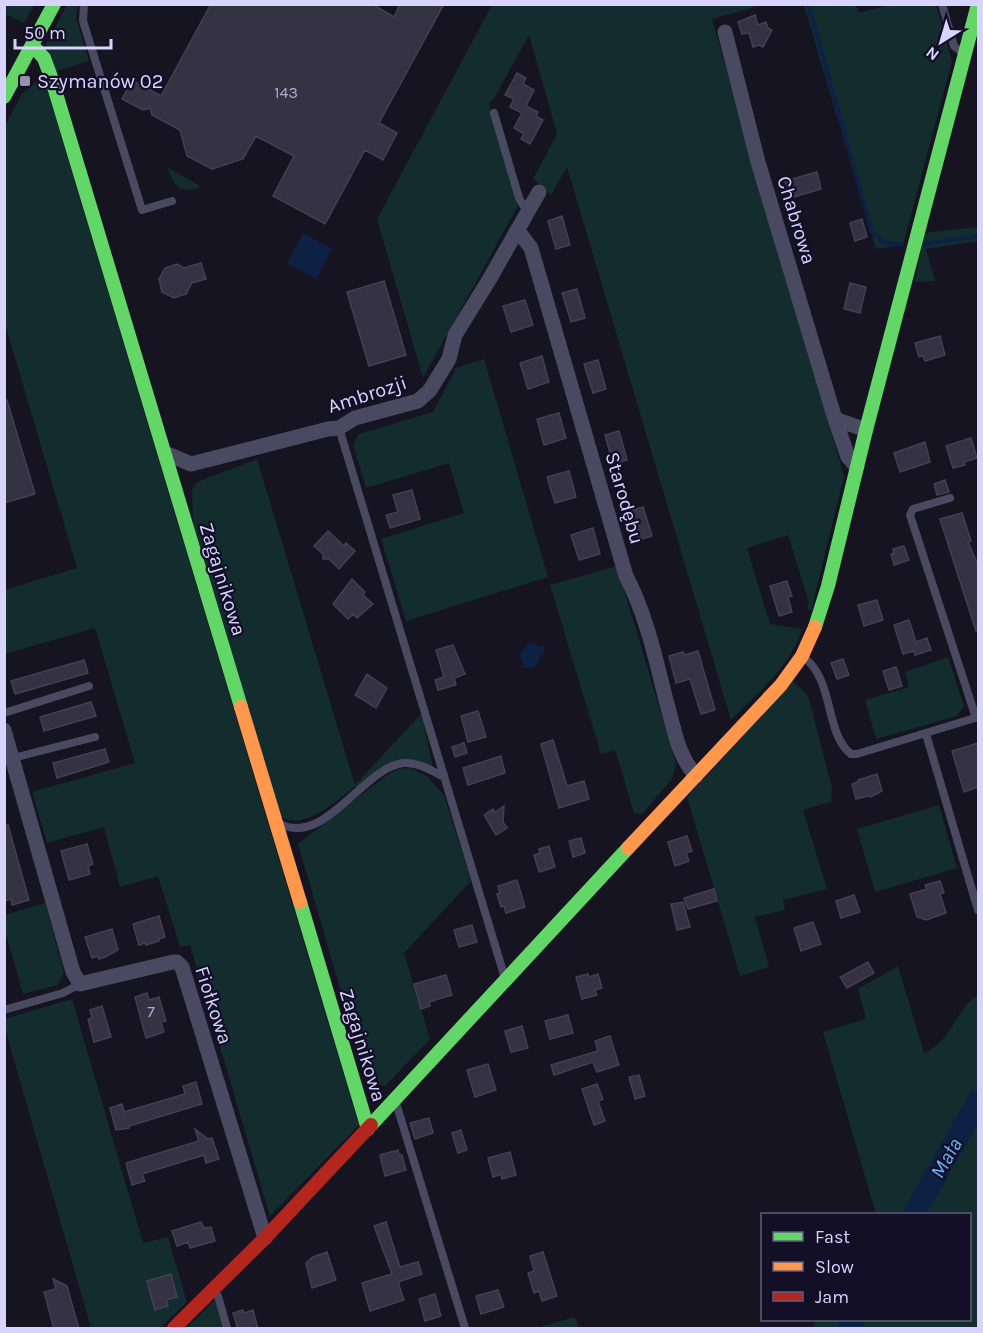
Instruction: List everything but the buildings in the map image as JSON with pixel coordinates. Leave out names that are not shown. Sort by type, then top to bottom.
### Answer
[{"type":"street","points":[[4,97],[54,4]]},
{"type":"street","points":[[174,1329],[265,1238],[368,1129],[505,979],[781,685],[802,656],[816,625],[825,596],[866,430],[978,4]]},
{"type":"street","name":"Chabrowa","points":[[725,32],[758,162],[835,419],[848,457],[857,467]]},
{"type":"street","name":"Zagajnikowa","points":[[32,45],[44,58],[51,77],[368,1129]]},
{"type":"street","name":"Ambrozji","points":[[165,453],[191,464],[339,428],[355,418],[418,401],[430,390],[449,359],[455,335],[539,192]]},
{"type":"street","name":"Starodębu","points":[[516,232],[531,248],[626,576],[638,598],[682,757],[696,776]]},
{"type":"street","points":[[835,419],[866,430]]},
{"type":"street","points":[[4,730],[73,972],[80,984]]},
{"type":"street","name":"Fiołkowa","points":[[80,984],[172,962],[177,962],[182,967],[265,1238]]},
{"type":"lane","points":[[84,4],[83,21],[142,210],[172,201]]},
{"type":"lane","points":[[942,4],[954,46],[965,54]]},
{"type":"lane","points":[[494,113],[519,198],[529,209]]},
{"type":"lane","points":[[339,428],[505,979]]},
{"type":"lane","points":[[802,656],[818,671],[841,742],[851,754],[977,718],[910,514],[913,509],[950,498]]},
{"type":"lane","points":[[4,713],[89,686]]},
{"type":"lane","points":[[926,734],[978,910]]},
{"type":"lane","points":[[12,758],[95,737]]},
{"type":"lane","points":[[277,822],[295,828],[318,822],[335,812],[381,772],[404,763],[419,765],[444,777]]},
{"type":"lane","points":[[4,1010],[63,993],[80,984]]},
{"type":"lane","points":[[395,1100],[465,1329]]},
{"type":"lane","points":[[213,1290],[218,1296],[227,1329]]},
{"type":"green space","points":[[5,4],[34,5],[24,23],[5,14]]},
{"type":"green space","points":[[67,5],[78,5],[76,18],[89,61],[54,72],[46,44]]},
{"type":"green space","points":[[492,5],[762,5],[712,19],[844,476],[811,611],[807,608],[809,603],[788,535],[747,548],[770,624],[802,629],[782,667],[731,720],[567,167],[551,195],[533,179],[557,134],[529,35],[489,104],[518,206],[423,378],[377,219]]},
{"type":"green space","points":[[804,5],[856,5],[859,13],[889,5],[936,5],[952,61],[903,245],[876,249]]},
{"type":"green space","points":[[43,76],[359,1125],[270,1216],[190,945],[180,947],[158,876],[120,887],[104,827],[47,843],[32,792],[135,763],[95,628],[5,654],[4,590],[77,568],[5,324],[5,126],[22,94]]},
{"type":"green space","points":[[167,167],[202,187],[188,190],[179,188]]},
{"type":"green space","points":[[978,227],[978,241],[926,249],[935,281],[915,282],[924,233]]},
{"type":"green space","points":[[484,359],[548,577],[406,621],[381,539],[464,513],[449,463],[366,488],[353,445],[359,434],[433,412],[456,368]]},
{"type":"green space","points":[[257,459],[355,785],[422,713],[433,768],[388,764],[356,790],[355,786],[320,812],[300,820],[281,817],[193,522],[192,490],[197,482]]},
{"type":"green space","points":[[617,566],[676,763],[672,779],[642,814],[634,813],[615,750],[601,754],[550,585]]},
{"type":"green space","points":[[948,657],[964,706],[957,716],[876,739],[865,700],[909,687],[905,672]]},
{"type":"green space","points":[[793,682],[804,691],[809,699],[832,788],[831,802],[803,810],[827,889],[783,900],[785,910],[755,917],[769,967],[740,976],[687,797]]},
{"type":"green space","points":[[410,768],[427,776],[444,795],[471,881],[404,953],[430,1039],[385,1086],[367,1081],[298,844],[387,775],[398,769]]},
{"type":"green space","points":[[939,805],[957,868],[875,892],[857,829]]},
{"type":"green space","points":[[45,903],[64,973],[58,985],[23,994],[5,931],[5,915]]},
{"type":"green space","points":[[898,966],[924,1053],[942,1040],[964,1007],[978,996],[978,1328],[813,1328],[816,1321],[971,1321],[971,1213],[876,1213],[823,1032],[866,1019],[858,989]]},
{"type":"green space","points":[[72,999],[143,1243],[168,1237],[187,1302],[160,1328],[91,1328],[5,1029],[4,1019]]},
{"type":"green space","points":[[215,1300],[223,1328],[187,1328]]},
{"type":"green space","points":[[575,1317],[579,1328],[536,1328]]},
{"type":"water","points":[[303,233],[332,249],[316,279],[287,263]]},
{"type":"water","points":[[530,642],[540,647],[544,646],[544,653],[541,654],[536,665],[528,668],[524,667],[520,654]]},
{"type":"waterway","points":[[808,4],[872,232],[883,242],[902,245]]},
{"type":"waterway","points":[[924,244],[978,236]]},
{"type":"waterway","name":"Mała","points":[[915,1213],[978,1101]]},
{"type":"waterway","name":"Mała","points":[[849,1328],[853,1321]]},
{"type":"traffic: fast","points":[[4,97],[54,4]]},
{"type":"traffic: fast","points":[[815,627],[828,586],[866,430],[978,4]]},
{"type":"traffic: fast","points":[[32,45],[44,58],[51,77],[241,707]]},
{"type":"traffic: fast","points":[[371,1125],[628,848]]},
{"type":"traffic: fast","points":[[300,902],[368,1129]]},
{"type":"traffic: slow","points":[[628,848],[781,685],[802,656],[815,627]]},
{"type":"traffic: slow","points":[[241,707],[300,902]]},
{"type":"traffic: jam","points":[[174,1328],[265,1238],[371,1125]]},
{"type":"place","name":"Szymanów 02","points":[[25,81]]}]
